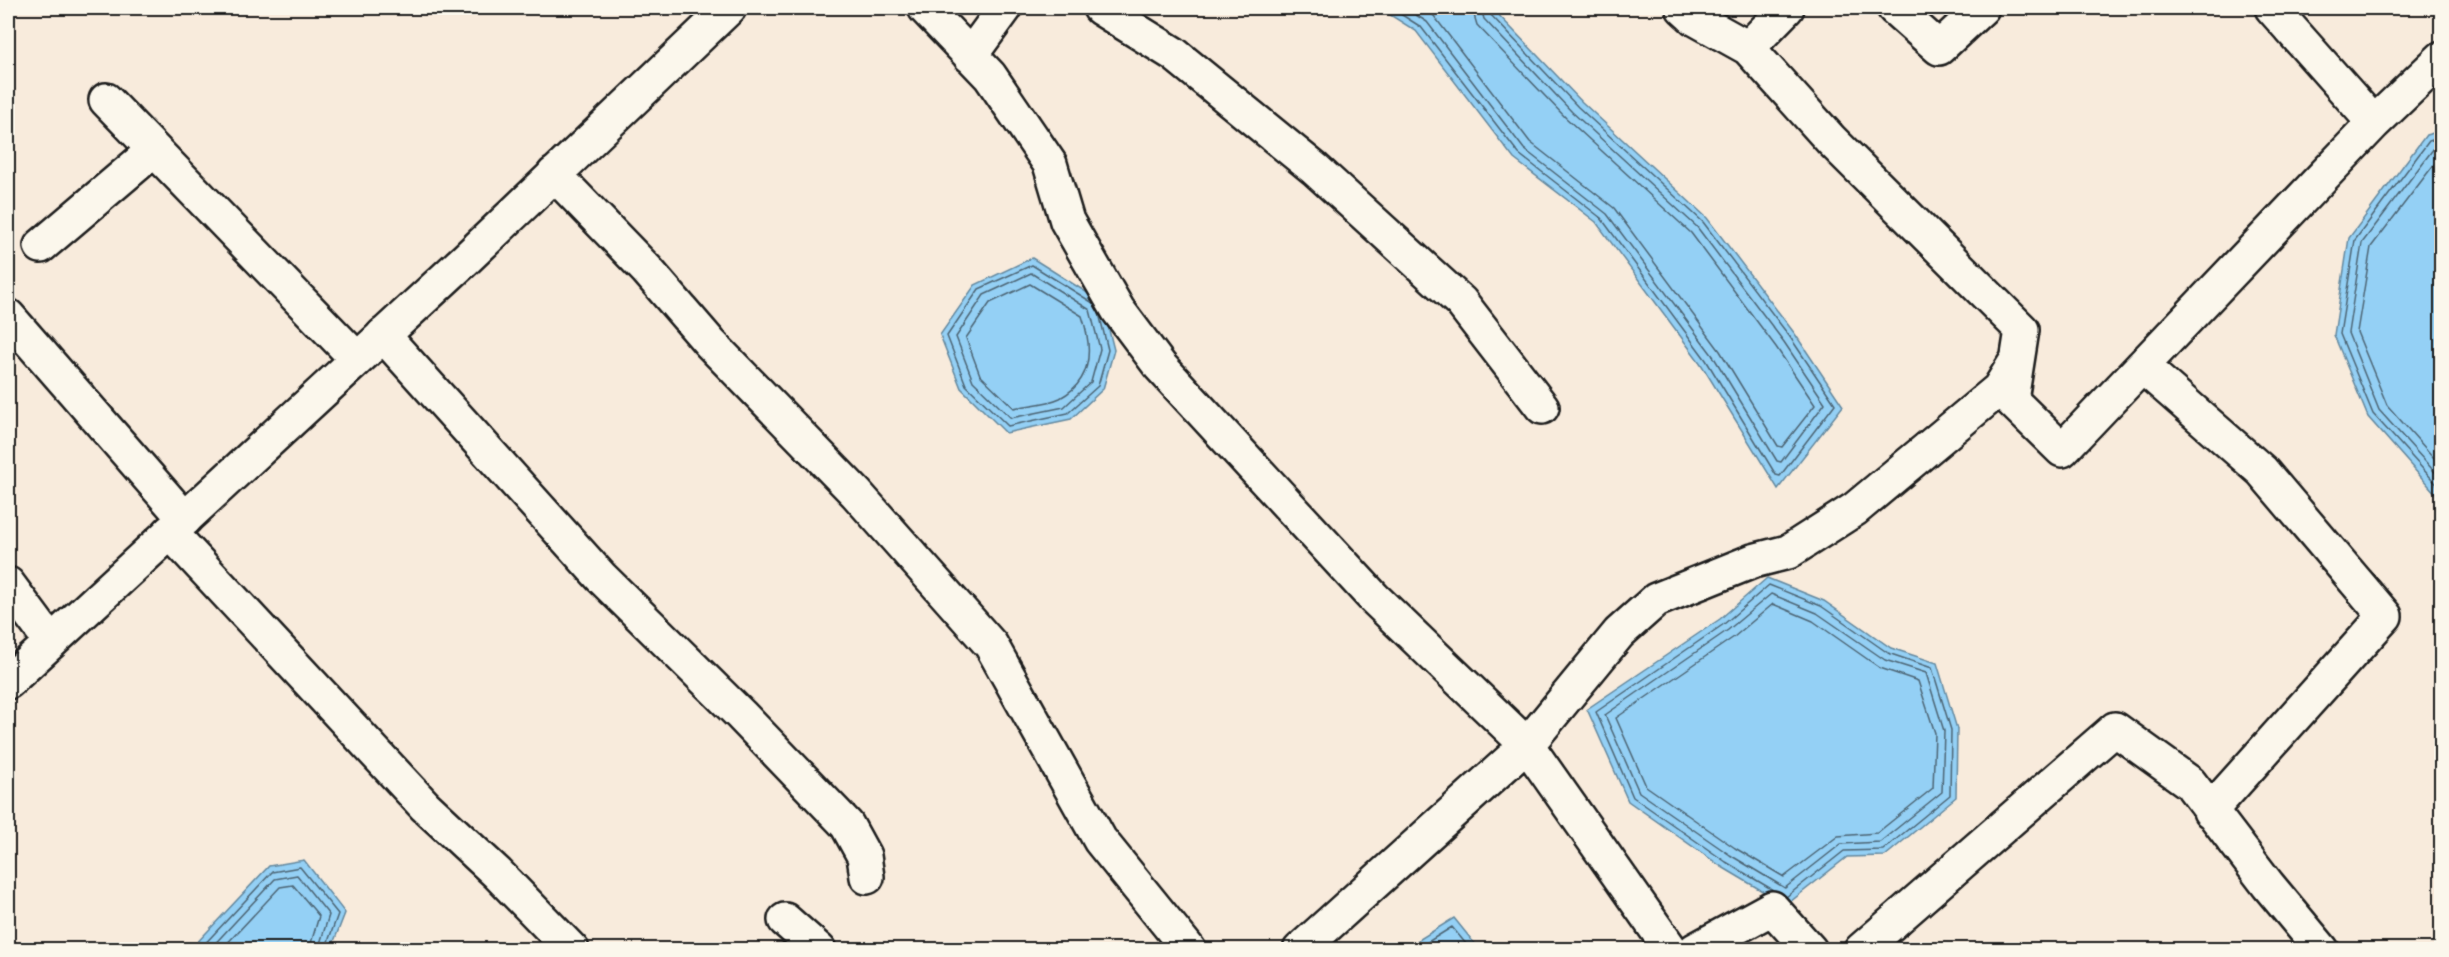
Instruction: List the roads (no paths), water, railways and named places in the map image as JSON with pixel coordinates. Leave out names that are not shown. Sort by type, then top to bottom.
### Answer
[{"type":"street","points":[[8,682],[383,335],[729,8]]},
{"type":"street","points":[[925,8],[990,76],[1050,164],[1067,221],[1118,310],[1160,366],[1374,598],[1527,745],[1671,950]]},
{"type":"street","points":[[970,56],[1005,8]]},
{"type":"street","points":[[1100,8],[1174,54],[1323,177],[1461,302],[1542,407]]},
{"type":"street","points":[[1683,8],[1694,18],[1748,48],[1831,140],[2022,330],[2011,400],[2062,450],[2374,123],[2442,58]]},
{"type":"street","points":[[1748,48],[1787,8]]},
{"type":"street","points":[[1894,8],[1939,48],[1982,8]]},
{"type":"street","points":[[2272,8],[2374,123]]},
{"type":"street","points":[[106,100],[357,359]]},
{"type":"street","points":[[41,246],[154,150]]},
{"type":"street","points":[[554,174],[647,270],[710,343],[856,493],[991,645],[1100,840],[1189,950]]},
{"type":"street","points":[[8,316],[177,525],[425,806],[497,873],[572,950]]},
{"type":"street","points":[[383,335],[600,577],[741,715],[848,825],[864,856],[867,877]]},
{"type":"street","points":[[1300,950],[1527,745],[1618,633],[1656,600],[1753,561],[1788,552],[1856,509],[1999,389],[2017,358]]},
{"type":"street","points":[[2142,366],[2262,471],[2385,616],[2210,810]]},
{"type":"street","points":[[8,584],[51,642]]},
{"type":"street","points":[[1861,950],[2115,729],[2190,783],[2322,950]]},
{"type":"street","points":[[1695,950],[1772,908],[1810,950]]},
{"type":"street","points":[[785,920],[819,950]]},
{"type":"water","points":[[1379,8],[1492,8],[1582,102],[1707,218],[1795,334],[1843,406],[1778,489],[1701,364],[1596,222],[1514,159],[1416,31]]},
{"type":"water","points":[[2442,131],[2441,496],[2437,495],[2368,417],[2334,335],[2349,238],[2426,135]]},
{"type":"water","points":[[1032,258],[1102,302],[1114,350],[1103,389],[1071,419],[1006,433],[961,388],[940,335],[975,285]]},
{"type":"water","points":[[1767,578],[1824,601],[1891,648],[1937,663],[1957,729],[1956,797],[1885,856],[1847,857],[1786,905],[1722,867],[1628,801],[1587,709],[1720,619]]},
{"type":"water","points":[[304,860],[345,913],[331,949],[191,949],[269,866]]},
{"type":"water","points":[[1454,918],[1479,949],[1404,949]]}]
